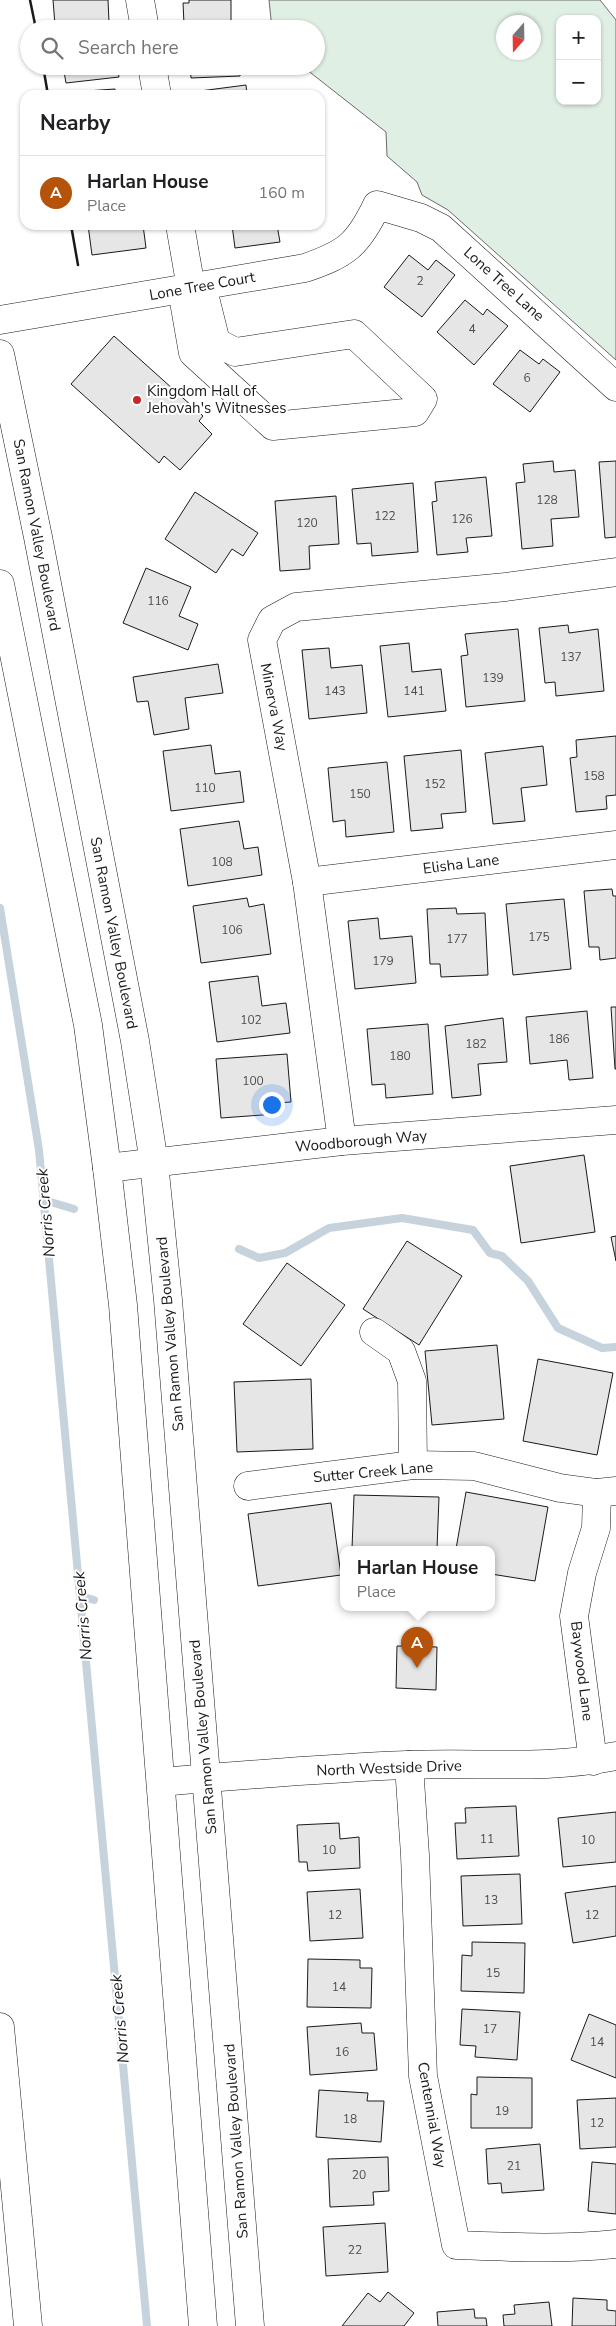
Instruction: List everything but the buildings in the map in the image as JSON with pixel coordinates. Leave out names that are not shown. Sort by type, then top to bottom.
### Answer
[{"type":"main road","points":[[140,0],[143,20]]},
{"type":"main road","points":[[154,75],[156,90]]},
{"type":"main road","name":"Lone Tree Court","points":[[0,320],[194,299],[305,268],[336,257],[356,241],[369,222],[377,205]]},
{"type":"main road","name":"Lone Tree Lane","points":[[377,205],[421,218],[441,228],[616,387]]},
{"type":"main road","points":[[181,230],[194,299],[193,353],[273,426],[415,412],[423,399],[354,334],[235,352],[216,342],[194,299]]},
{"type":"main road","name":"San Ramon Valley Boulevard","points":[[0,354],[114,928],[154,1163],[168,1300],[250,2326]]},
{"type":"main road","name":"Minerva Way","points":[[342,1142],[307,882],[262,640],[272,620],[296,607],[506,587],[616,572]]},
{"type":"main road","points":[[0,584],[88,1025],[108,1168],[123,1305],[203,2326]]},
{"type":"main road","name":"Elisha Lane","points":[[307,882],[616,845]]},
{"type":"main road","name":"Woodborough Way","points":[[108,1168],[342,1142],[616,1120]]},
{"type":"main road","points":[[374,1332],[401,1351],[412,1381],[413,1465]]},
{"type":"main road","name":"Sutter Creek Lane","points":[[248,1486],[413,1465],[474,1466],[560,1488],[607,1492]]},
{"type":"main road","name":"Baywood Lane","points":[[605,1758],[574,1616],[582,1573],[607,1492]]},
{"type":"main road","name":"North Westside Drive","points":[[161,1782],[409,1765],[532,1765],[605,1758]]},
{"type":"main road","name":"Centennial Way","points":[[409,1765],[415,1855],[423,2076],[456,2245],[523,2248],[591,2247],[616,2244]]},
{"type":"main road","points":[[0,2027],[28,2326]]},
{"type":"green space","points":[[269,0],[600,0],[616,20],[616,360],[448,210],[422,195],[417,182],[387,156],[386,132],[313,75],[325,75],[325,20],[271,20]]},
{"type":"waterway","name":"Norris Creek","points":[[0,908],[39,1150],[147,2326]]},
{"type":"waterway","points":[[44,1200],[74,1209]]},
{"type":"waterway","points":[[239,1249],[259,1258],[285,1253],[329,1228],[402,1218],[473,1230],[490,1253],[502,1256],[528,1281],[558,1328],[602,1348],[616,1347]]},
{"type":"waterway","points":[[80,1596],[94,1600]]},
{"type":"wall","points":[[30,0],[34,20]]},
{"type":"wall","points":[[45,75],[47,90]]},
{"type":"wall","points":[[72,230],[78,265]]},
{"type":"place","name":"Kingdom Hall of Jehovah's Witnesses","points":[[137,400]]},
{"type":"place","name":"Harlan House","points":[[417,1668]]}]
